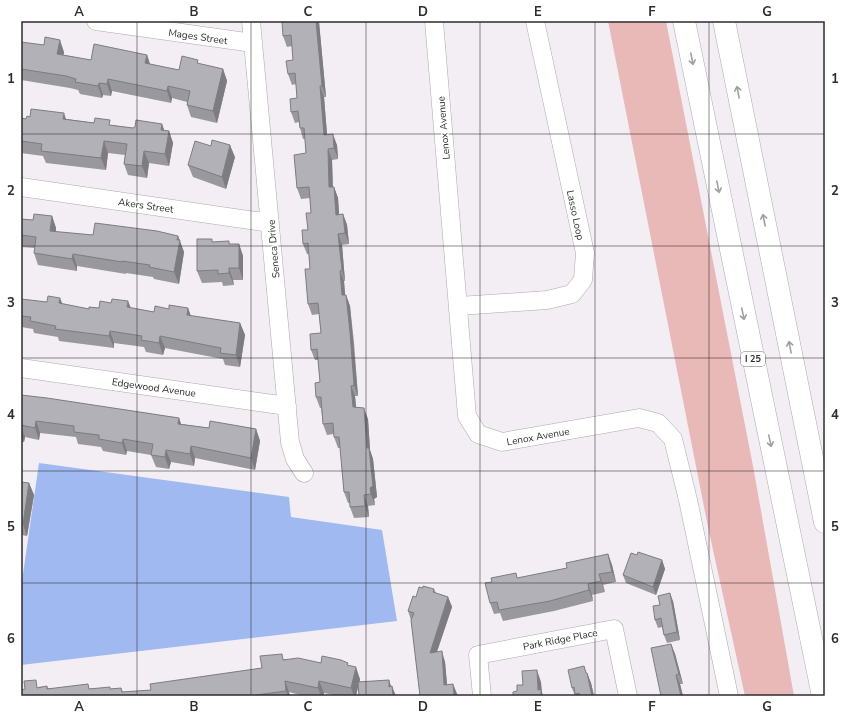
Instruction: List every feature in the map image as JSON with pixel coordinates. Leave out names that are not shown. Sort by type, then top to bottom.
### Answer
[{"type":"highway","name":"I 25","points":[[684,21],[823,696]]},
{"type":"highway","points":[[724,21],[825,522]]},
{"type":"highway","points":[[795,372],[825,467]]},
{"type":"highway","points":[[815,652],[820,696]]},
{"type":"street","name":"Mages Street","points":[[96,21],[253,43]]},
{"type":"street","name":"Seneca Drive","points":[[251,21],[292,451],[304,473]]},
{"type":"street","name":"Lenox Avenue","points":[[434,21],[467,416],[478,434],[502,442],[639,418],[658,423],[673,439],[688,500],[729,696]]},
{"type":"street","name":"Lasso Loop","points":[[459,306],[547,300],[572,294],[583,280],[584,253],[535,21]]},
{"type":"street","name":"Akers Street","points":[[21,188],[270,223]]},
{"type":"street","name":"Edgewood Avenue","points":[[21,368],[287,406]]},
{"type":"street","name":"Park Ridge Place","points":[[482,696],[478,655],[614,628],[628,696]]},
{"type":"shaded area","points":[[608,21],[666,21],[753,466],[794,696],[745,696],[708,527]]},
{"type":"water","points":[[39,463],[289,497],[291,517],[382,530],[397,621],[21,665],[21,588]]},
{"type":"building","points":[[316,21],[322,86],[320,86],[324,135],[333,134],[334,148],[328,149],[329,187],[334,187],[336,215],[343,214],[345,233],[338,234],[342,270],[340,271],[342,295],[346,295],[350,332],[354,385],[351,386],[353,407],[364,408],[367,448],[369,448],[373,486],[370,488],[371,494],[364,495],[365,506],[350,507],[349,492],[344,492],[339,437],[334,437],[333,423],[323,424],[321,397],[316,397],[315,383],[320,382],[317,349],[311,350],[310,334],[321,333],[318,303],[308,304],[305,269],[310,269],[308,243],[303,244],[302,230],[308,230],[306,213],[311,213],[309,187],[297,188],[294,155],[306,153],[304,128],[300,128],[298,111],[291,112],[290,99],[297,98],[295,73],[288,74],[286,61],[293,60],[291,35],[283,36],[282,22]]},
{"type":"building","points":[[45,37],[60,40],[57,54],[91,60],[94,44],[147,55],[145,63],[179,70],[182,56],[198,60],[197,63],[223,69],[213,111],[187,105],[190,91],[168,86],[167,91],[108,79],[107,84],[99,83],[98,86],[75,82],[76,79],[66,76],[21,69],[21,42],[44,45]]},
{"type":"building","points":[[31,109],[64,113],[63,119],[94,123],[95,118],[110,120],[109,125],[133,128],[135,127],[136,120],[162,124],[161,130],[169,131],[165,154],[144,151],[142,166],[124,164],[127,144],[104,141],[101,158],[41,151],[42,144],[21,141],[21,118],[26,119],[27,116],[30,117]]},
{"type":"building","points":[[212,140],[230,145],[222,177],[188,165],[195,141],[211,146]]},
{"type":"building","points":[[34,214],[52,216],[50,231],[93,235],[95,223],[157,231],[178,236],[177,240],[180,240],[174,272],[149,267],[150,265],[73,254],[72,259],[34,253],[36,237],[21,235],[21,219],[33,220]]},
{"type":"building","points":[[197,239],[212,239],[212,242],[229,241],[229,244],[239,244],[239,268],[229,268],[229,273],[218,274],[218,270],[197,271]]},
{"type":"building","points":[[48,296],[60,298],[59,303],[89,309],[89,307],[99,308],[100,301],[111,303],[112,299],[128,301],[127,307],[154,312],[155,306],[169,309],[169,305],[188,308],[187,315],[240,323],[236,355],[220,353],[221,348],[160,336],[159,343],[141,340],[142,336],[110,331],[109,336],[55,329],[56,326],[30,321],[31,317],[21,316],[21,299],[47,302]]},
{"type":"building","points":[[21,395],[179,418],[178,424],[209,428],[210,421],[256,429],[251,458],[191,446],[190,454],[166,450],[165,457],[151,455],[153,444],[123,439],[122,443],[99,439],[99,435],[74,432],[74,426],[36,421],[35,428],[21,425]]},
{"type":"building","points":[[21,482],[29,483],[23,524],[21,524]]},
{"type":"building","points":[[638,552],[662,560],[653,587],[623,575],[631,553],[637,555]]},
{"type":"building","points":[[608,554],[612,572],[599,574],[601,581],[588,584],[589,590],[550,601],[499,610],[497,602],[490,603],[485,583],[492,582],[491,578],[516,573],[517,578],[567,568],[566,563]]},
{"type":"building","points":[[423,586],[434,589],[433,592],[448,597],[430,653],[442,651],[444,685],[453,684],[454,696],[420,696],[411,620],[414,613],[408,611],[413,596],[416,597],[419,587],[423,588]]},
{"type":"building","points":[[670,593],[677,632],[664,635],[661,618],[655,620],[653,606],[660,605],[658,596]]},
{"type":"building","points":[[671,644],[679,674],[676,675],[681,696],[661,696],[651,648]]},
{"type":"building","points":[[282,654],[283,660],[298,658],[321,663],[322,656],[348,663],[347,665],[356,667],[351,688],[319,681],[318,688],[285,681],[286,691],[256,696],[21,696],[21,690],[25,689],[24,681],[36,680],[37,688],[47,686],[47,689],[88,684],[89,689],[110,687],[110,689],[121,688],[122,692],[151,690],[150,684],[262,668],[260,656]]},
{"type":"building","points":[[584,666],[592,696],[580,696],[579,693],[575,694],[574,687],[572,688],[568,670]]},
{"type":"building","points":[[537,670],[538,690],[541,689],[541,696],[513,696],[513,692],[517,691],[517,685],[523,685],[522,671]]},
{"type":"building","points":[[389,680],[389,687],[392,686],[393,696],[359,696],[358,682]]}]
